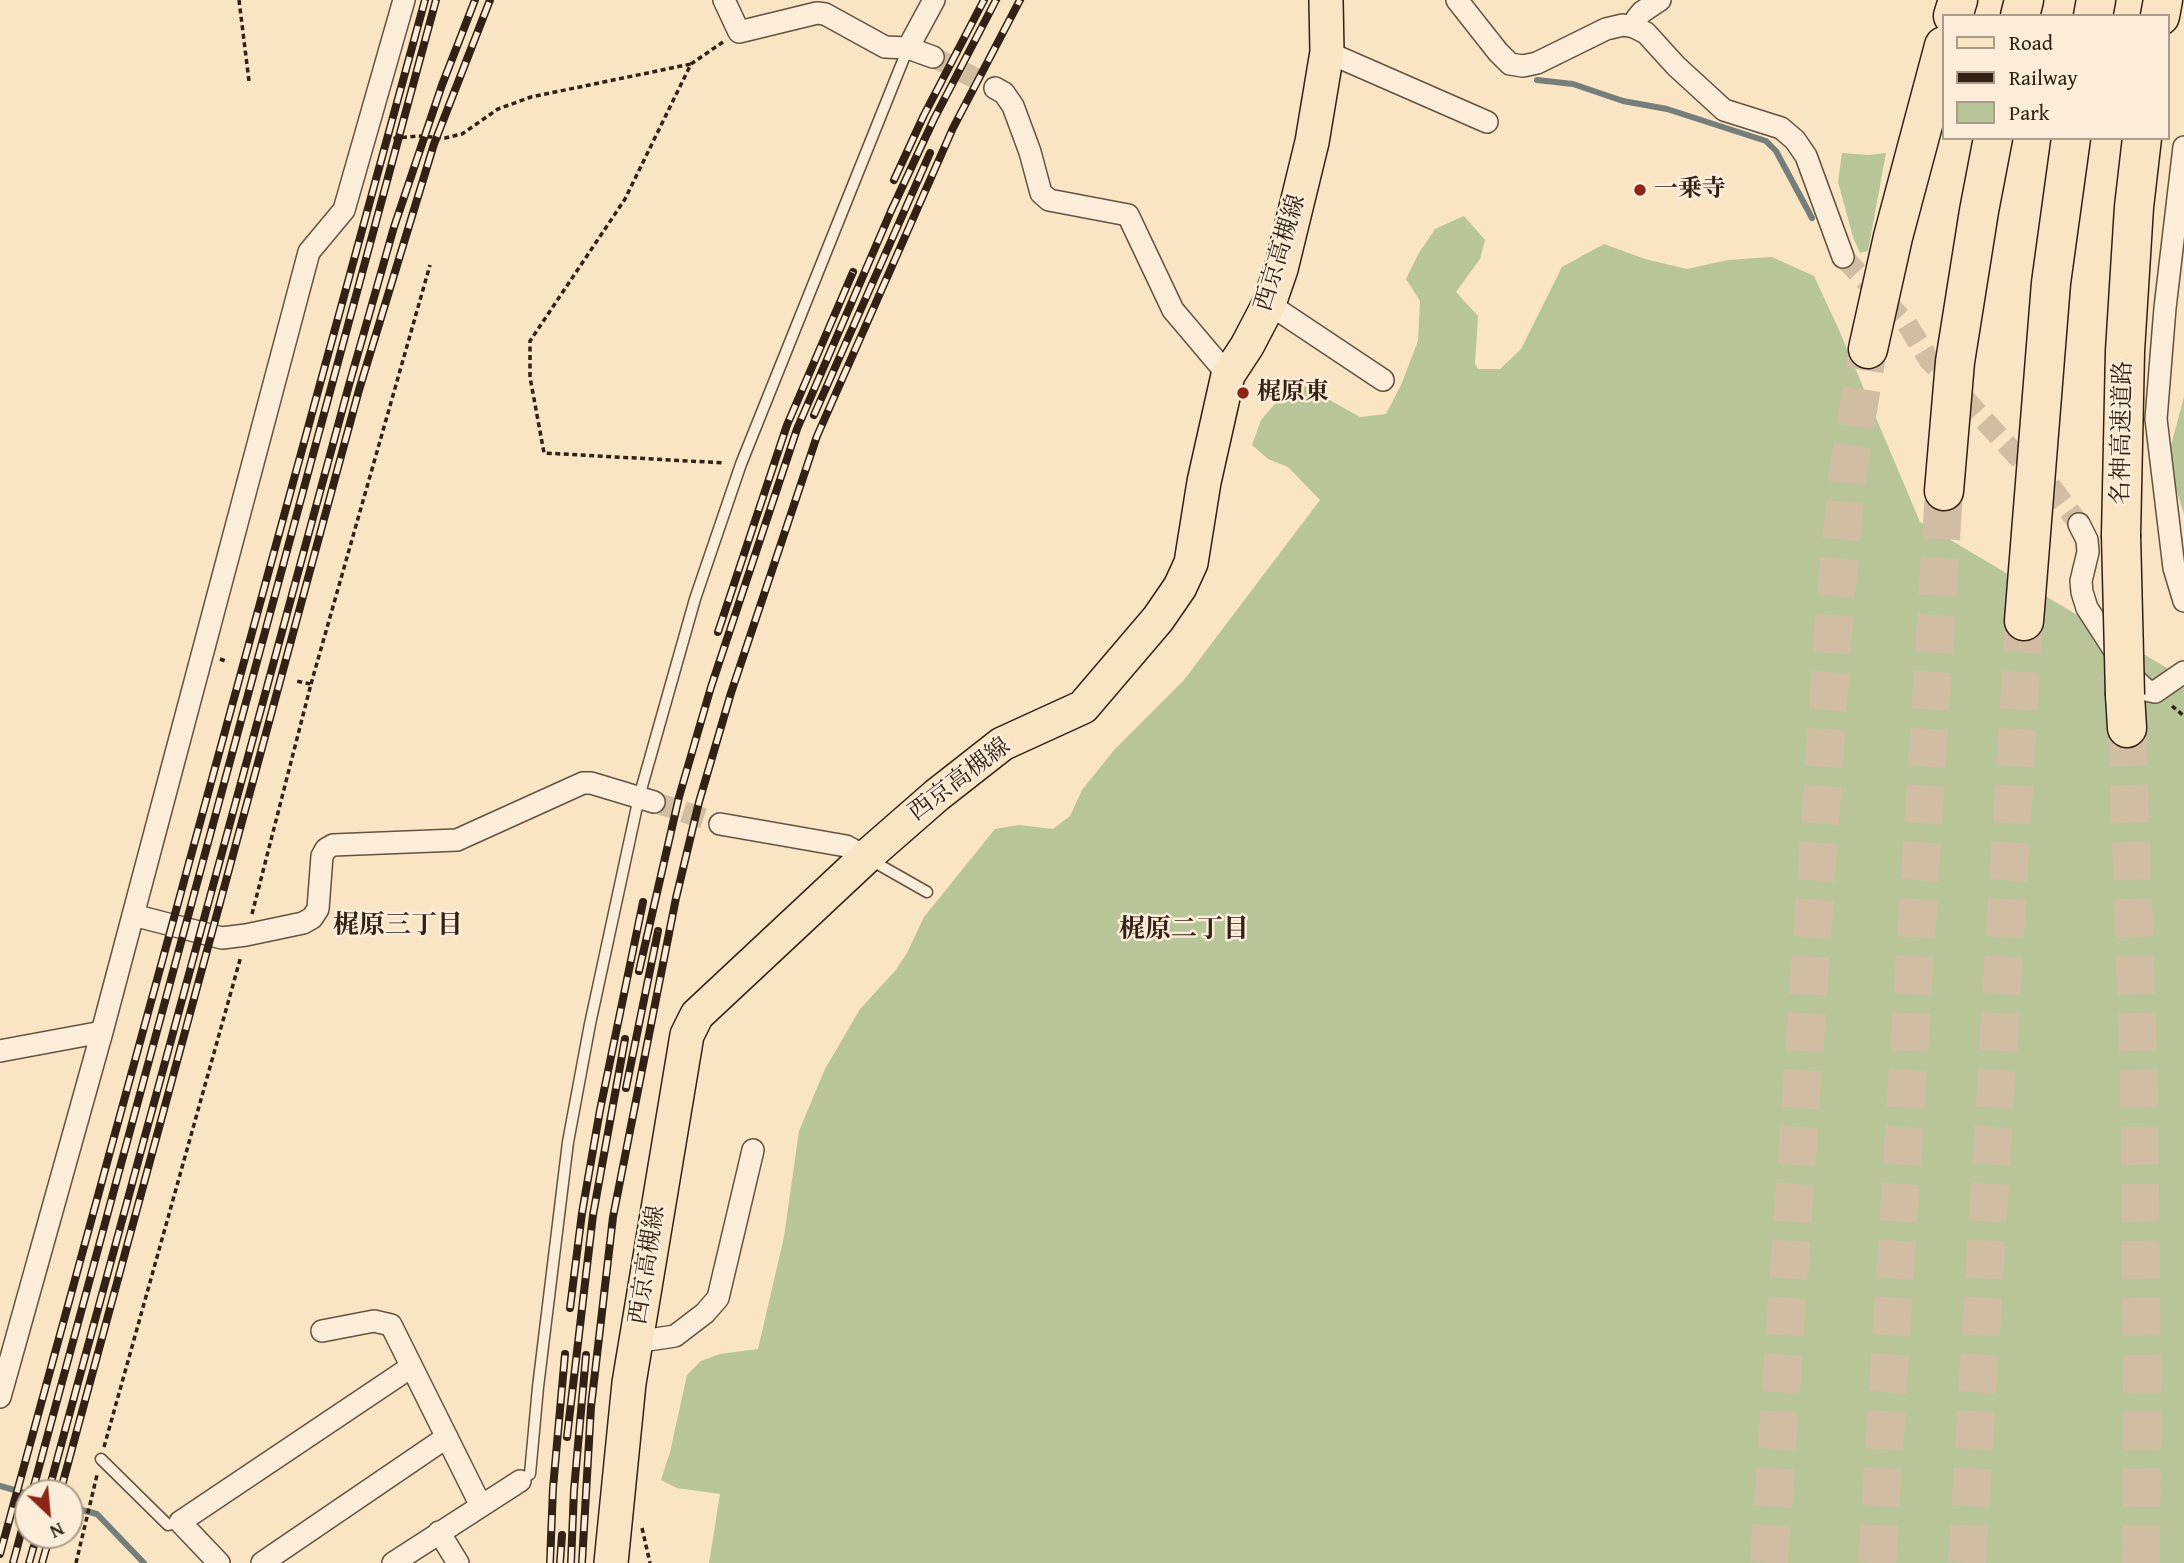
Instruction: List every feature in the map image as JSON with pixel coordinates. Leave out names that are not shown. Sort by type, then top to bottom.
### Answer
[{"type":"highway","points":[[1868,349],[1893,237],[1942,53]]},
{"type":"highway","points":[[1944,491],[1955,362],[1993,140]]},
{"type":"highway","points":[[2024,621],[2051,282],[2071,140]]},
{"type":"highway","name":"名神高速道路","points":[[2126,711],[2121,535],[2126,338],[2134,207],[2142,140]]},
{"type":"main road","name":"西京高槻線","points":[[611,1563],[635,1342],[681,1059],[691,1025],[697,1015],[866,857],[937,795],[1002,744],[1083,707],[1158,619],[1180,587],[1191,563],[1204,482],[1228,375],[1269,304],[1281,269],[1312,142],[1327,52],[1325,0]]},
{"type":"street","points":[[0,1397],[102,1032],[309,252],[344,210],[404,0]]},
{"type":"street","points":[[724,0],[739,32],[817,13],[825,14],[885,47],[908,48],[933,57]]},
{"type":"street","points":[[908,48],[934,0]]},
{"type":"street","points":[[1457,0],[1497,52],[1510,64],[1523,66],[1537,63],[1606,29],[1623,25],[1646,33],[1659,44],[1676,66],[1724,110],[1781,128],[1795,140],[1806,156],[1843,257]]},
{"type":"street","points":[[1634,27],[1642,12],[1660,0]]},
{"type":"street","points":[[1327,52],[1487,122]]},
{"type":"street","points":[[995,88],[1004,93],[1013,106],[1030,152],[1041,194],[1049,200],[1128,215],[1173,310],[1228,375]]},
{"type":"street","points":[[2184,147],[2165,308],[2156,419],[2174,568],[2184,601]]},
{"type":"street","points":[[1269,304],[1383,380]]},
{"type":"street","points":[[2079,523],[2087,540],[2088,551],[2081,581],[2087,608],[2131,676],[2146,690],[2155,692],[2184,672]]},
{"type":"street","points":[[132,915],[222,938],[303,923],[312,918],[318,909],[322,856],[326,849],[334,845],[457,840],[583,783],[647,799]]},
{"type":"street","points":[[720,824],[846,846],[866,857]]},
{"type":"street","points":[[0,1051],[102,1032]]},
{"type":"street","points":[[635,1342],[675,1336],[705,1313],[718,1298],[753,1150]]},
{"type":"street","points":[[322,1331],[374,1321],[391,1325],[481,1506]]},
{"type":"street","points":[[219,1563],[180,1522],[411,1367]]},
{"type":"street","points":[[262,1563],[447,1437]]},
{"type":"street","points":[[393,1563],[520,1481]]},
{"type":"street","points":[[439,1532],[458,1563]]},
{"type":"lane","points":[[520,1481],[530,1474],[568,1142],[590,1024],[695,598],[741,464],[908,48]]},
{"type":"lane","points":[[866,857],[927,892]]},
{"type":"lane","points":[[101,1459],[168,1525],[180,1522]]},
{"type":"path","points":[[239,0],[249,81]]},
{"type":"path","points":[[384,139],[418,136],[445,138],[462,134],[498,109],[531,97],[691,64],[739,32]]},
{"type":"path","points":[[691,64],[625,199],[530,341],[530,377],[544,453],[741,464]]},
{"type":"path","points":[[76,1563],[101,1459],[246,935],[311,684],[430,265]]},
{"type":"path","points":[[296,681],[311,684]]},
{"type":"green space","points":[[1842,153],[1886,153],[1868,251],[1860,253],[1838,182]]},
{"type":"green space","points":[[1464,216],[1485,240],[1480,259],[1456,292],[1478,316],[1475,364],[1478,369],[1500,369],[1521,349],[1562,267],[1604,244],[1645,259],[1687,269],[1728,260],[1772,257],[1814,276],[1920,522],[2184,678],[2184,1563],[709,1563],[720,1494],[677,1488],[661,1480],[687,1375],[701,1361],[720,1354],[758,1349],[784,1237],[799,1131],[825,1069],[860,1009],[895,971],[907,953],[924,917],[995,829],[1019,825],[1053,829],[1070,816],[1082,790],[1115,749],[1184,680],[1320,500],[1288,467],[1268,459],[1252,445],[1261,420],[1287,390],[1303,385],[1360,417],[1386,414],[1418,341],[1420,301],[1406,279],[1435,229]]},
{"type":"green space","points":[[2184,397],[2184,514],[2167,460]]},
{"type":"waterway","points":[[1537,80],[1573,84],[1623,101],[1667,109],[1766,141],[1776,151],[1812,218]]},
{"type":"waterway","points":[[0,1486],[14,1490]]},
{"type":"waterway","points":[[84,1511],[97,1514],[144,1563]]},
{"type":"tunnel","points":[[933,57],[995,88]]},
{"type":"tunnel","points":[[1843,257],[1907,324],[1929,360],[2017,456],[2045,479],[2079,524]]},
{"type":"tunnel","points":[[1769,1563],[1835,604],[1848,471],[1868,349]]},
{"type":"tunnel","points":[[1877,1563],[1944,491]]},
{"type":"tunnel","points":[[1967,1563],[2024,621]]},
{"type":"tunnel","points":[[2127,728],[2139,1077],[2141,1563]]},
{"type":"tunnel","points":[[654,802],[720,824]]},
{"type":"railway","points":[[0,1554],[425,0]]},
{"type":"railway","points":[[36,1479],[436,0]]},
{"type":"railway","points":[[52,1479],[394,227],[442,85],[475,0]]},
{"type":"railway","points":[[64,1479],[359,390],[434,144],[490,0]]},
{"type":"railway","points":[[894,180],[924,115],[984,0]]},
{"type":"railway","points":[[639,971],[679,797],[711,687],[797,429],[891,211],[934,119],[996,0]]},
{"type":"railway","points":[[582,1563],[591,1407],[613,1217],[676,898],[699,802],[731,693],[817,436],[953,128],[1020,0]]},
{"type":"railway","points":[[814,415],[930,153]]},
{"type":"railway","points":[[718,632],[787,425],[853,272]]},
{"type":"railway","points":[[570,1308],[582,1213],[600,1110],[643,902]]},
{"type":"railway","points":[[626,1088],[658,931]]},
{"type":"railway","points":[[567,1437],[593,1215],[625,1039]]},
{"type":"railway","points":[[550,1563],[553,1488],[565,1354]]},
{"type":"railway","points":[[571,1563],[574,1490],[586,1355]]},
{"type":"railway","points":[[560,1563],[562,1535]]},
{"type":"railway","points":[[13,1563],[17,1549]]},
{"type":"railway","points":[[29,1563],[33,1549]]},
{"type":"railway","points":[[42,1563],[46,1549]]},
{"type":"place","name":"一乗寺","points":[[1640,190]]},
{"type":"place","name":"梶原東","points":[[1243,393]]},
{"type":"district","name":"梶原三丁目","points":[[398,926]]},
{"type":"district","name":"梶原二丁目","points":[[1184,930]]}]
